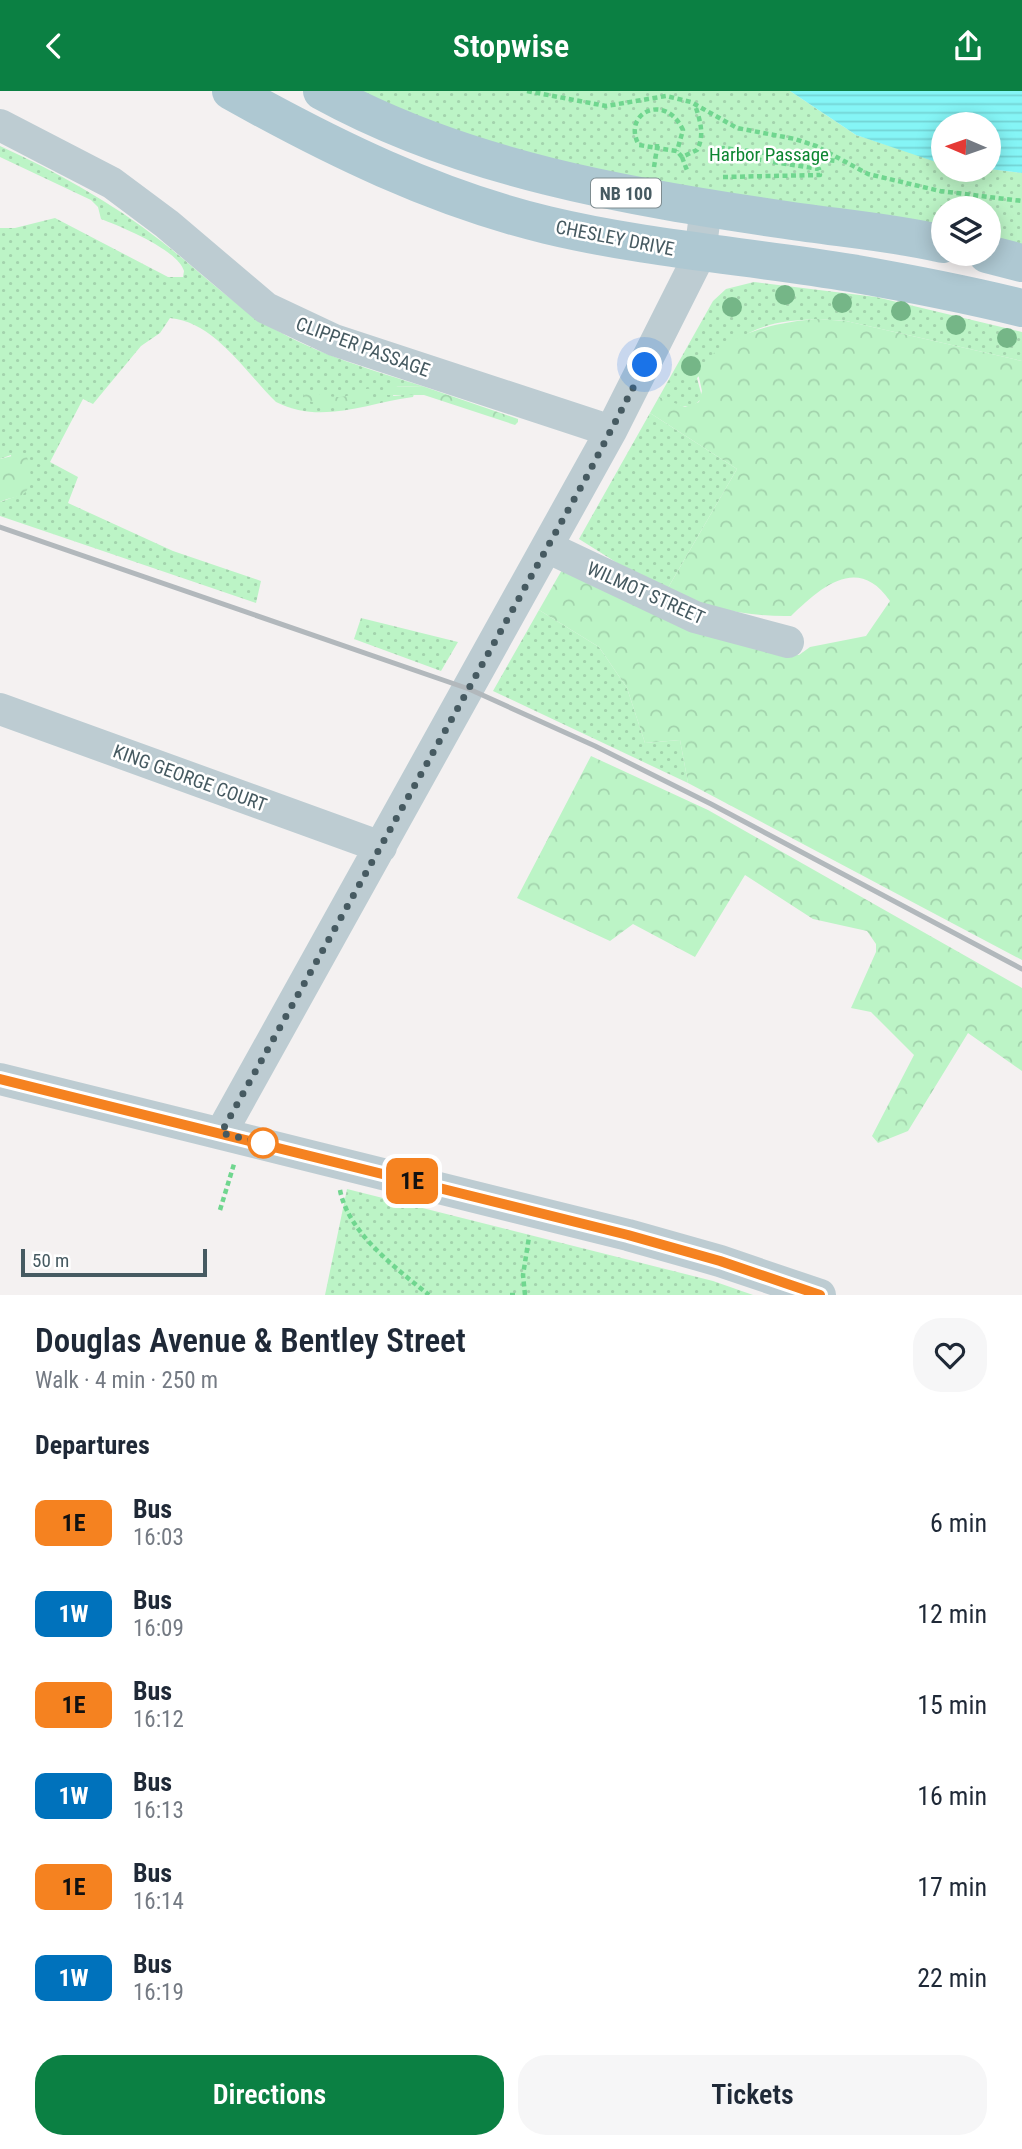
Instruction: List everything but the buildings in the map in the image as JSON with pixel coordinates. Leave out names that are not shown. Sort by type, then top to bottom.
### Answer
[{"type":"main road","name":"NB 100","points":[[322,91],[352,108],[429,140],[568,182],[708,186],[931,241]]},
{"type":"main road","name":"CHESLEY DRIVE","points":[[255,97],[379,167],[444,194],[547,225],[700,254],[850,273],[961,293],[1022,309]]},
{"type":"main road","points":[[1001,258],[1022,263]]},
{"type":"street","name":"CLIPPER PASSAGE","points":[[0,125],[112,183],[167,224],[255,300],[301,326],[334,340],[611,431]]},
{"type":"street","points":[[221,1133],[611,431],[700,254],[708,186]]},
{"type":"street","name":"WILMOT STREET","points":[[547,547],[695,617],[788,642]]},
{"type":"street","name":"KING GEORGE COURT","points":[[0,709],[381,847]]},
{"type":"street","points":[[0,1079],[709,1257],[820,1295]]},
{"type":"path","points":[[527,91],[606,106],[666,96],[695,104],[737,128],[795,139],[816,146],[868,174],[940,191],[1022,201]]},
{"type":"path","points":[[682,157],[697,150],[701,143],[701,126],[695,104]]},
{"type":"path","points":[[677,151],[684,130],[678,119],[662,111],[643,114],[635,129],[639,145],[677,151],[688,174],[708,186],[820,175],[819,169],[722,155],[723,148],[840,161]]},
{"type":"path","points":[[655,161],[657,146]]},
{"type":"path","points":[[335,1161],[341,1196],[351,1217],[378,1250],[429,1295]]},
{"type":"path","points":[[220,1210],[230,1177]]},
{"type":"path","points":[[525,1295],[523,1275],[534,1212]]},
{"type":"path","points":[[510,1295],[518,1295]]},
{"type":"green space","name":"Harbor Passage","points":[[322,91],[790,91],[856,135],[931,159],[931,182],[1001,182],[1001,170],[1022,173],[1022,263],[1001,257],[1001,196],[931,196],[931,242],[632,195]]},
{"type":"green space","points":[[0,146],[63,177],[123,213],[214,286],[271,327],[327,354],[425,387],[397,386],[393,396],[414,394],[413,397],[344,410],[310,412],[293,409],[276,402],[215,339],[186,322],[170,318],[160,333],[141,346],[93,404],[83,399],[50,462],[78,477],[68,503],[173,551],[261,581],[256,603],[0,516],[0,502],[17,496],[11,455],[0,459],[0,228],[15,228],[55,218],[168,277],[183,277],[184,271],[180,263],[161,247],[101,219],[98,207],[91,200],[0,157]]},
{"type":"green space","points":[[754,282],[876,297],[1022,332],[1022,361],[846,321],[790,321],[762,327],[727,349],[697,378],[702,397],[693,405],[682,406],[659,397],[713,301],[726,289]]},
{"type":"green space","points":[[817,319],[846,321],[1022,361],[1022,960],[688,783],[680,740],[645,743],[627,688],[599,647],[539,610],[563,568],[730,642],[799,655],[810,647],[866,636],[890,601],[878,587],[865,579],[853,577],[827,586],[791,616],[727,610],[665,593],[737,469],[650,413],[659,397],[685,407],[699,402],[702,391],[698,373],[707,360],[734,340],[767,327]]},
{"type":"green space","points":[[390,386],[425,387],[518,419],[518,422],[515,425],[424,395],[387,395],[384,392]]},
{"type":"green space","points":[[305,388],[332,397],[350,395],[365,389],[371,389],[374,393],[357,401],[329,405],[311,402],[303,397]]},
{"type":"green space","points":[[650,413],[737,469],[665,593],[579,539]]},
{"type":"green space","points":[[20,454],[27,457],[30,472],[28,488],[22,495],[0,502],[0,459]]},
{"type":"green space","points":[[539,610],[599,647],[627,688],[645,743],[680,740],[688,783],[493,691]]},
{"type":"green space","points":[[361,618],[458,642],[441,671],[354,639]]},
{"type":"green space","points":[[591,756],[708,810],[1022,988],[1022,1071],[968,1033],[908,1131],[878,1143],[872,1136],[914,1055],[871,1012],[851,1008],[876,952],[876,944],[867,931],[813,919],[745,875],[695,957],[633,924],[610,941],[517,898]]},
{"type":"green space","points":[[347,1189],[713,1281],[753,1295],[325,1295]]},
{"type":"water","points":[[790,91],[1022,91],[1022,173],[1001,170],[1001,112],[931,112],[931,160],[856,135]]},
{"type":"railway","points":[[0,527],[469,689],[595,746],[711,804],[1022,969]]},
{"type":"bus line","name":"1E","points":[[0,1079],[628,1235],[720,1261],[820,1295]]},
{"type":"route","points":[[263,1143],[221,1133],[586,478],[645,365]]}]
